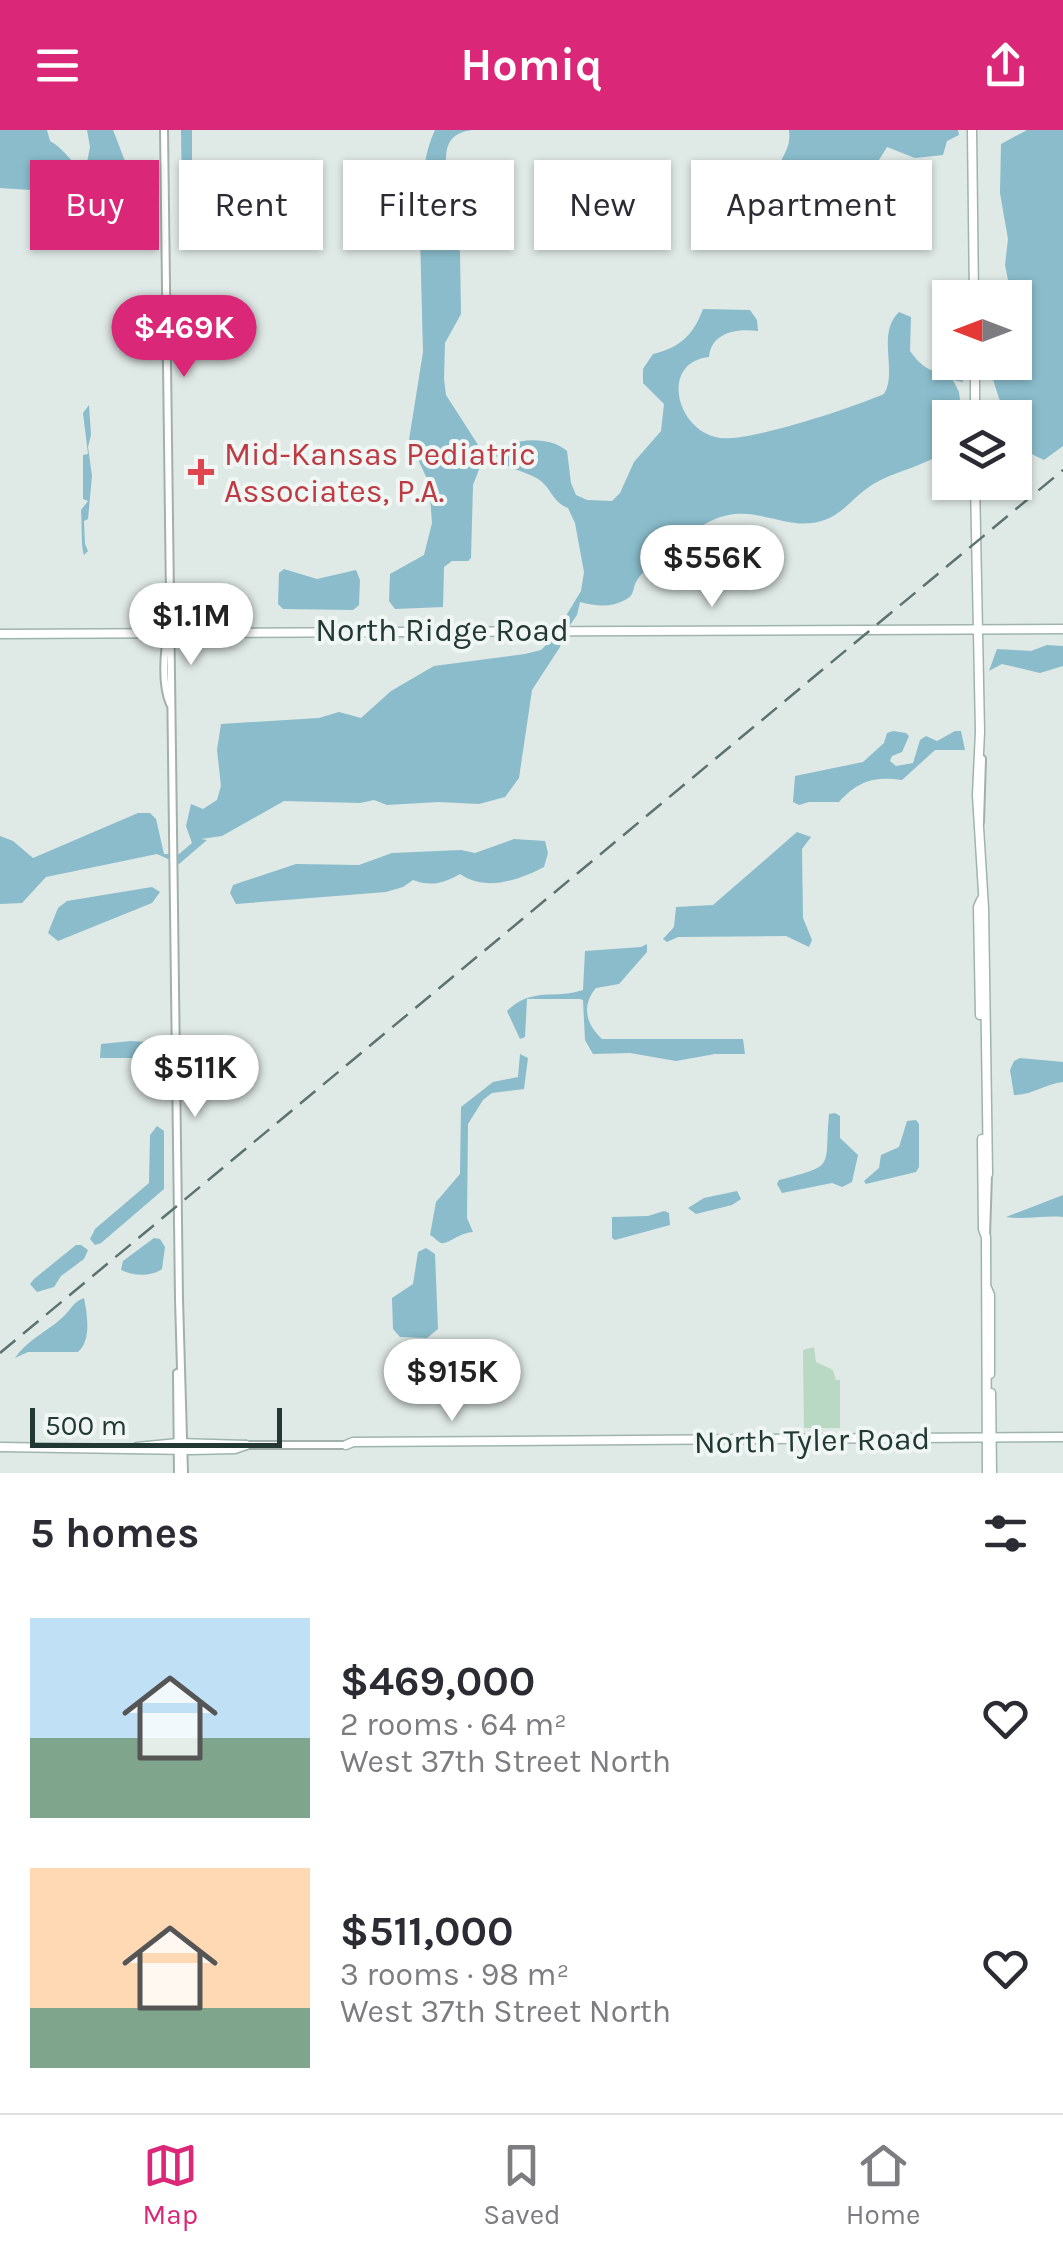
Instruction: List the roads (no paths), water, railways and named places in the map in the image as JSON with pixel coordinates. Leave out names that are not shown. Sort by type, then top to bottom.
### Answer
[{"type":"main road","points":[[972,130],[974,280]]},
{"type":"main road","points":[[975,500],[979,744],[976,794],[980,822],[989,1473]]},
{"type":"main road","name":"North Ridge Road","points":[[0,634],[1063,629]]},
{"type":"main road","points":[[982,980],[988,1174]]},
{"type":"main road","name":"North Tyler Road","points":[[346,1446],[372,1442],[1063,1437]]},
{"type":"main road","name":"North Tyler Road","points":[[0,1447],[235,1449],[246,1445]]},
{"type":"street","points":[[164,130],[181,1473]]},
{"type":"street","points":[[986,1237],[988,1174]]},
{"type":"street","name":"North Tyler Road","points":[[246,1445],[346,1446]]},
{"type":"water","points":[[0,130],[47,130],[50,141],[71,160],[30,160],[30,190],[0,188]]},
{"type":"water","points":[[87,130],[113,130],[125,160],[88,160]]},
{"type":"water","points":[[181,130],[192,130],[192,160],[181,160]]},
{"type":"water","points":[[435,130],[472,130],[450,141],[447,160],[426,160]]},
{"type":"water","points":[[789,130],[958,130],[959,135],[947,141],[943,155],[915,158],[887,147],[879,160],[782,160]]},
{"type":"water","points":[[1027,130],[1063,130],[1063,446],[1044,460],[1032,454],[1032,400],[1000,400],[993,380],[1032,380],[1032,280],[1008,280],[1008,239],[1000,193],[1001,144]]},
{"type":"water","points":[[420,250],[460,250],[461,314],[445,343],[444,379],[446,395],[482,451],[483,459],[473,485],[471,558],[452,561],[444,567],[443,607],[395,609],[389,601],[390,574],[424,555],[432,523],[429,483],[409,440],[423,352]]},
{"type":"water","points":[[703,309],[750,310],[757,320],[758,331],[734,331],[720,337],[709,357],[694,362],[679,383],[679,397],[692,423],[720,438],[776,430],[884,394],[889,375],[889,331],[899,312],[911,317],[910,351],[931,370],[932,380],[953,380],[960,400],[932,400],[932,458],[875,483],[822,521],[800,523],[740,514],[713,520],[650,565],[628,598],[608,605],[580,602],[560,647],[532,690],[519,778],[505,797],[479,804],[284,801],[222,836],[201,839],[207,840],[179,864],[157,854],[46,877],[22,903],[0,904],[0,836],[13,841],[33,858],[138,813],[150,813],[156,819],[164,854],[179,854],[192,843],[186,826],[191,804],[203,809],[217,800],[221,786],[217,750],[221,724],[319,718],[339,712],[361,718],[391,691],[434,666],[541,650],[581,591],[584,572],[575,523],[568,508],[542,482],[508,466],[494,453],[510,444],[530,440],[550,442],[567,451],[576,495],[587,500],[612,501],[620,493],[634,462],[661,431],[664,404],[643,383],[643,369],[653,354],[685,339]]},
{"type":"water","points":[[89,405],[92,476],[88,519],[84,521],[88,551],[84,555],[81,510],[88,501],[83,499],[83,455],[88,454],[83,413]]},
{"type":"water","points":[[284,569],[317,579],[356,570],[360,580],[359,605],[353,610],[283,609],[278,604],[279,573]]},
{"type":"water","points":[[1047,645],[1063,646],[1063,666],[1040,673],[1002,664],[989,671],[997,649],[1031,651]]},
{"type":"water","points":[[893,731],[909,736],[902,752],[892,756],[890,761],[896,766],[913,763],[920,740],[926,736],[937,741],[961,731],[965,750],[935,750],[902,780],[867,782],[839,802],[793,802],[795,776],[863,762]]},
{"type":"water","points":[[797,832],[811,837],[802,849],[803,918],[812,940],[809,947],[786,936],[678,937],[667,942],[663,939],[674,927],[676,907],[713,905]]},
{"type":"water","points":[[514,839],[545,841],[548,853],[544,867],[502,882],[481,882],[460,874],[437,883],[413,880],[386,892],[236,904],[230,893],[233,885],[296,864],[359,865],[392,853],[475,853]]},
{"type":"water","points":[[152,887],[160,892],[152,903],[58,941],[48,933],[58,908],[67,901]]},
{"type":"water","points":[[647,944],[647,952],[619,984],[596,988],[588,1001],[589,1021],[602,1039],[743,1039],[745,1054],[715,1054],[676,1061],[630,1053],[593,1054],[585,1040],[580,999],[527,999],[525,1037],[520,1039],[507,1011],[516,1003],[535,996],[583,990],[585,951]]},
{"type":"water","points":[[161,1043],[162,1098],[150,1098],[144,1058],[100,1058],[101,1044]]},
{"type":"water","points":[[520,1054],[528,1058],[524,1089],[492,1093],[468,1124],[467,1218],[473,1232],[441,1243],[430,1235],[436,1202],[460,1174],[461,1107],[493,1082],[518,1077]]},
{"type":"water","points":[[1020,1058],[1063,1062],[1063,1082],[1014,1095],[1010,1070]]},
{"type":"water","points":[[829,1114],[840,1116],[840,1138],[858,1155],[852,1182],[842,1187],[832,1183],[782,1193],[779,1180],[811,1171],[824,1162]]},
{"type":"water","points":[[916,1120],[916,1172],[866,1184],[864,1181],[879,1168],[881,1155],[899,1147],[907,1121]]},
{"type":"water","points":[[157,1126],[164,1131],[164,1189],[95,1245],[90,1239],[95,1229],[149,1183],[150,1135]]},
{"type":"water","points":[[737,1191],[741,1199],[732,1205],[696,1214],[688,1208],[704,1198]]},
{"type":"water","points":[[1063,1195],[1063,1217],[1006,1217]]},
{"type":"water","points":[[669,1213],[670,1225],[612,1238],[612,1217],[648,1216]]},
{"type":"water","points":[[154,1238],[160,1239],[165,1247],[162,1269],[142,1275],[121,1270],[123,1261]]},
{"type":"water","points":[[76,1245],[88,1250],[84,1259],[61,1276],[54,1287],[37,1292],[30,1284],[34,1279]]},
{"type":"water","points":[[426,1248],[435,1254],[438,1329],[427,1338],[400,1337],[393,1329],[392,1298],[413,1284],[418,1252]]},
{"type":"water","points":[[84,1298],[87,1334],[78,1352],[28,1352],[15,1358],[27,1344]]},
{"type":"railway","points":[[0,1353],[1063,470]]},
{"type":"place","name":"Mid-Kansas Pediatric Associates, P.A.","points":[[201,472]]}]
